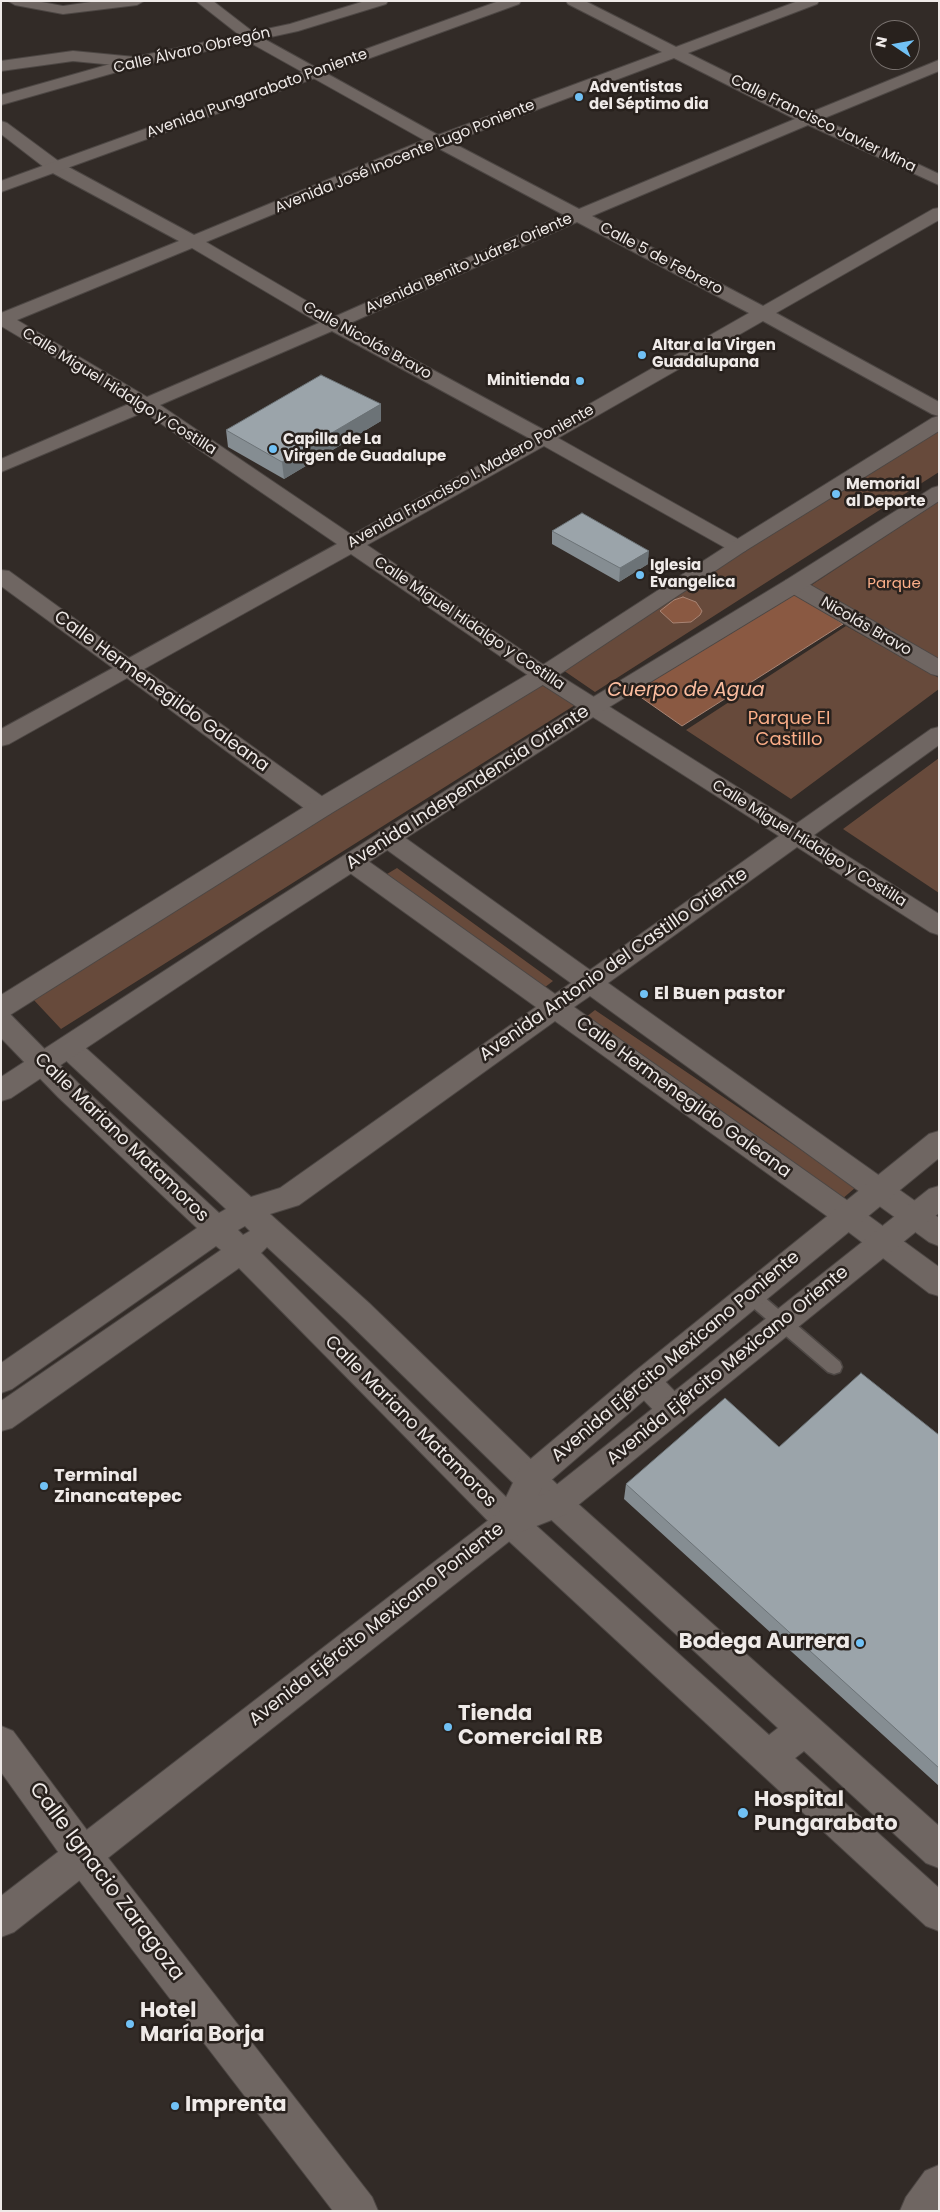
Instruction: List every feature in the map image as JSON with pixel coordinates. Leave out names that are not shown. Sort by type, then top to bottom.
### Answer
[{"type":"street","points":[[15,1],[63,10],[137,1]]},
{"type":"street","name":"Calle 5 de Febrero","points":[[203,1],[252,38],[437,141],[764,314],[939,410]]},
{"type":"street","name":"Calle Álvaro Obregón","points":[[1,100],[135,62],[252,38],[382,1]]},
{"type":"street","name":"Avenida Pungarabato Poniente","points":[[1,187],[514,1]]},
{"type":"street","name":"Calle Francisco Javier Mina","points":[[573,1],[808,119],[939,180]]},
{"type":"street","name":"Avenida José Inocente Lugo Poniente","points":[[2,319],[437,141],[812,1]]},
{"type":"street","points":[[1,66],[73,56],[135,62]]},
{"type":"street","name":"Avenida Benito Juárez Oriente","points":[[1,466],[144,403],[333,324],[579,215],[939,65]]},
{"type":"street","name":"Calle Nicolás Bravo","points":[[1,126],[56,166],[194,242],[333,324],[544,438],[738,547]]},
{"type":"street","name":"Avenida Francisco I. Madero Poniente","points":[[1,738],[130,668],[350,543],[544,438],[939,213]]},
{"type":"street","name":"Calle Miguel Hidalgo y Costilla","points":[[2,319],[144,403],[543,675],[939,926]]},
{"type":"street","points":[[1,1008],[321,808],[543,675],[738,547],[939,422]]},
{"type":"street","name":"Avenida Independencia Oriente","points":[[1,1091],[388,838],[593,707],[794,585],[939,492]]},
{"type":"street","name":"Calle Hermenegildo Galeana","points":[[1,576],[321,808]]},
{"type":"street","name":"Nicolás Bravo","points":[[794,585],[939,669]]},
{"type":"street","name":"Avenida Antonio del Castillo Oriente","points":[[5,1377],[247,1209],[289,1197],[939,734]]},
{"type":"street","points":[[388,838],[927,1225]]},
{"type":"street","name":"Calle Hermenegildo Galeana","points":[[352,862],[848,1216],[939,1284]]},
{"type":"street","name":"Calle Mariano Matamoros","points":[[1,1021],[42,1064],[241,1252],[510,1522],[939,1913]]},
{"type":"street","name":"Calle Mariano Matamoros","points":[[69,1048],[270,1230],[556,1504],[939,1850]]},
{"type":"street","points":[[848,1216],[939,1142]]},
{"type":"street","name":"Avenida Antonio del Castillo Oriente","points":[[1,1418],[270,1230],[289,1197]]},
{"type":"street","name":"Avenida Ejército Mexicano Oriente","points":[[510,1522],[556,1504],[883,1243],[927,1225],[939,1197]]},
{"type":"street","name":"Avenida Ejército Mexicano Poniente","points":[[1,1919],[510,1522],[530,1478],[645,1381],[848,1216]]},
{"type":"street","points":[[5,1377],[29,1399]]},
{"type":"street","points":[[645,1381],[674,1410]]},
{"type":"street","points":[[769,1758],[804,1728]]},
{"type":"street","name":"Calle Ignacio Zaragoza","points":[[1,1743],[82,1854],[358,2211]]},
{"type":"street","points":[[920,2211],[939,2185]]},
{"type":"lane","points":[[750,1295],[834,1367]]},
{"type":"green space","points":[[939,426],[939,472],[595,692],[560,668]]},
{"type":"green space","name":"Parque","points":[[939,501],[939,663],[810,586]]},
{"type":"green space","name":"Parque El Castillo","points":[[846,626],[939,678],[939,689],[791,799],[686,730]]},
{"type":"green space","points":[[539,683],[575,705],[61,1029],[31,997]]},
{"type":"green space","points":[[939,758],[939,893],[843,829]]},
{"type":"green space","points":[[397,868],[553,981],[540,991],[387,874]]},
{"type":"green space","points":[[595,1010],[856,1187],[841,1200],[581,1021]]},
{"type":"water","name":"Cuerpo de Agua","points":[[793,591],[843,624],[682,726],[632,691]]},
{"type":"water","points":[[683,597],[696,602],[702,611],[691,622],[673,623],[660,611],[674,600]]},
{"type":"building","points":[[321,375],[381,404],[282,462],[226,430]]},
{"type":"building","points":[[582,513],[649,551],[620,568],[552,531]]},
{"type":"building","name":"Bodega Aurrera","points":[[861,1373],[939,1435],[939,1768],[626,1484],[725,1398],[779,1447]]},
{"type":"place","name":"Adventistas del Séptimo dia","points":[[579,97]]},
{"type":"place","name":"Altar a la Virgen Guadalupana","points":[[642,355]]},
{"type":"place","name":"Minitienda","points":[[580,381]]},
{"type":"place","name":"Capilla de La Virgen de Guadalupe","points":[[273,449]]},
{"type":"place","name":"Memorial al Deporte","points":[[836,494]]},
{"type":"place","name":"Iglesia Evangelica","points":[[640,575]]},
{"type":"place","name":"El Buen pastor","points":[[644,994]]},
{"type":"place","name":"Terminal Zinancatepec","points":[[44,1486]]},
{"type":"place","name":"Bodega Aurrera","points":[[860,1643]]},
{"type":"place","name":"Tienda Comercial RB","points":[[448,1727]]},
{"type":"place","name":"Hospital Pungarabato","points":[[743,1813]]},
{"type":"place","name":"Hotel María Borja","points":[[130,2024]]},
{"type":"place","name":"Imprenta","points":[[175,2106]]}]
